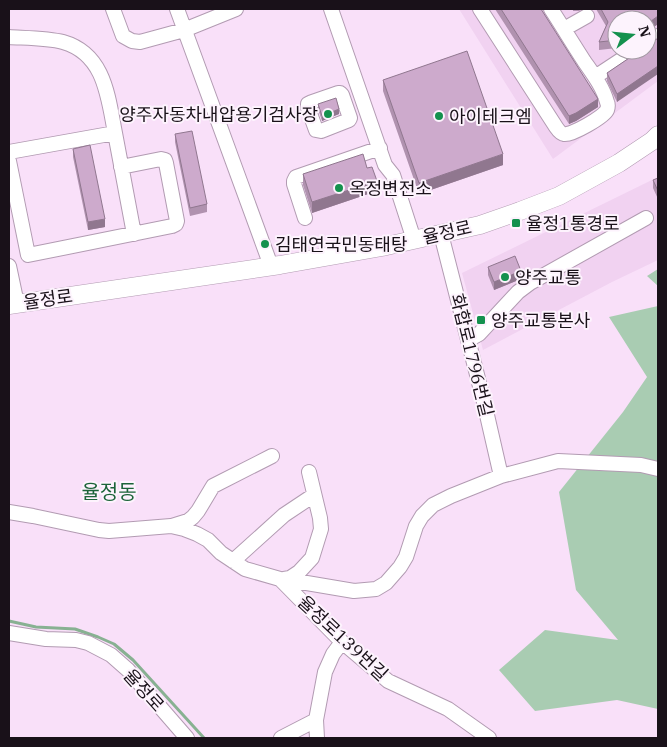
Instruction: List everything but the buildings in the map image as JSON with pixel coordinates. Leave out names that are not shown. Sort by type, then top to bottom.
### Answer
[{"type":"main road","name":"율정로","points":[[13,304],[382,248],[480,225],[559,196],[618,163],[658,136]]},
{"type":"street","points":[[113,9],[123,36],[132,41],[140,42],[184,30],[236,9]]},
{"type":"street","points":[[177,9],[271,266]]},
{"type":"street","points":[[332,9],[385,165],[393,175],[414,240]]},
{"type":"street","points":[[340,9],[393,160],[393,175]]},
{"type":"street","points":[[480,9],[556,127],[567,135],[576,132],[608,109],[606,100],[595,77],[551,9]]},
{"type":"street","points":[[564,29],[587,16]]},
{"type":"street","points":[[9,38],[61,42],[74,46],[88,56],[97,66],[108,94],[134,234]]},
{"type":"street","points":[[595,77],[621,60]]},
{"type":"street","points":[[348,114],[366,109]]},
{"type":"street","points":[[9,152],[115,133]]},
{"type":"street","points":[[306,218],[294,184],[294,178],[380,148]]},
{"type":"street","points":[[9,161],[28,255],[175,225],[177,221],[165,160],[161,159],[122,167]]},
{"type":"street","points":[[468,340],[479,334],[518,292],[530,283],[646,218]]},
{"type":"street","name":"화합로1796번길","points":[[441,234],[501,476]]},
{"type":"street","points":[[9,266],[13,304]]},
{"type":"street","name":"율정로139번길","points":[[171,526],[188,521],[193,517],[213,486],[272,456]]},
{"type":"street","points":[[281,579],[354,592],[376,589],[386,582],[400,567],[406,557],[416,526],[422,516],[438,502],[501,476],[558,461],[641,465],[658,468]]},
{"type":"street","points":[[641,465],[658,473]]},
{"type":"street","name":"율정로139번길","points":[[9,512],[104,530],[171,526],[184,528],[208,540],[221,554],[245,569],[281,579],[290,578],[300,572],[312,558],[321,525],[309,472]]},
{"type":"street","points":[[233,561],[284,515],[314,494]]},
{"type":"street","name":"율정로139번길","points":[[281,579],[342,642],[388,682],[448,709],[488,738]]},
{"type":"street","name":"율정로","points":[[9,633],[46,639],[76,640],[88,643],[111,655],[128,670],[187,738]]},
{"type":"street","points":[[317,738],[316,720],[325,672],[333,654],[342,642]]},
{"type":"street","points":[[281,738],[316,720]]},
{"type":"shaded area","points":[[459,9],[658,9],[658,81],[553,159]]},
{"type":"shaded area","name":"양주교통","points":[[658,177],[658,260],[483,350],[462,273]]},
{"type":"green space","points":[[658,269],[658,286],[647,276]]},
{"type":"green space","points":[[658,306],[658,709],[617,700],[535,711],[499,670],[545,630],[618,640],[576,590],[559,492],[623,412],[647,377],[609,317]]},
{"type":"waterway","points":[[9,621],[36,627],[75,629],[114,644],[133,660],[204,738]]},
{"type":"place","name":"양주자동차내압용기검사장","points":[[328,114]]},
{"type":"place","name":"아이테크엠","points":[[439,116]]},
{"type":"place","name":"옥정변전소","points":[[339,188]]},
{"type":"place","name":"율정1통경로","points":[[516,223]]},
{"type":"place","name":"김태연국민동태탕","points":[[265,244]]},
{"type":"place","name":"양주교통","points":[[505,277]]},
{"type":"place","name":"양주교통본사","points":[[481,320]]},
{"type":"district","name":"율정동","points":[[109,491]]}]
